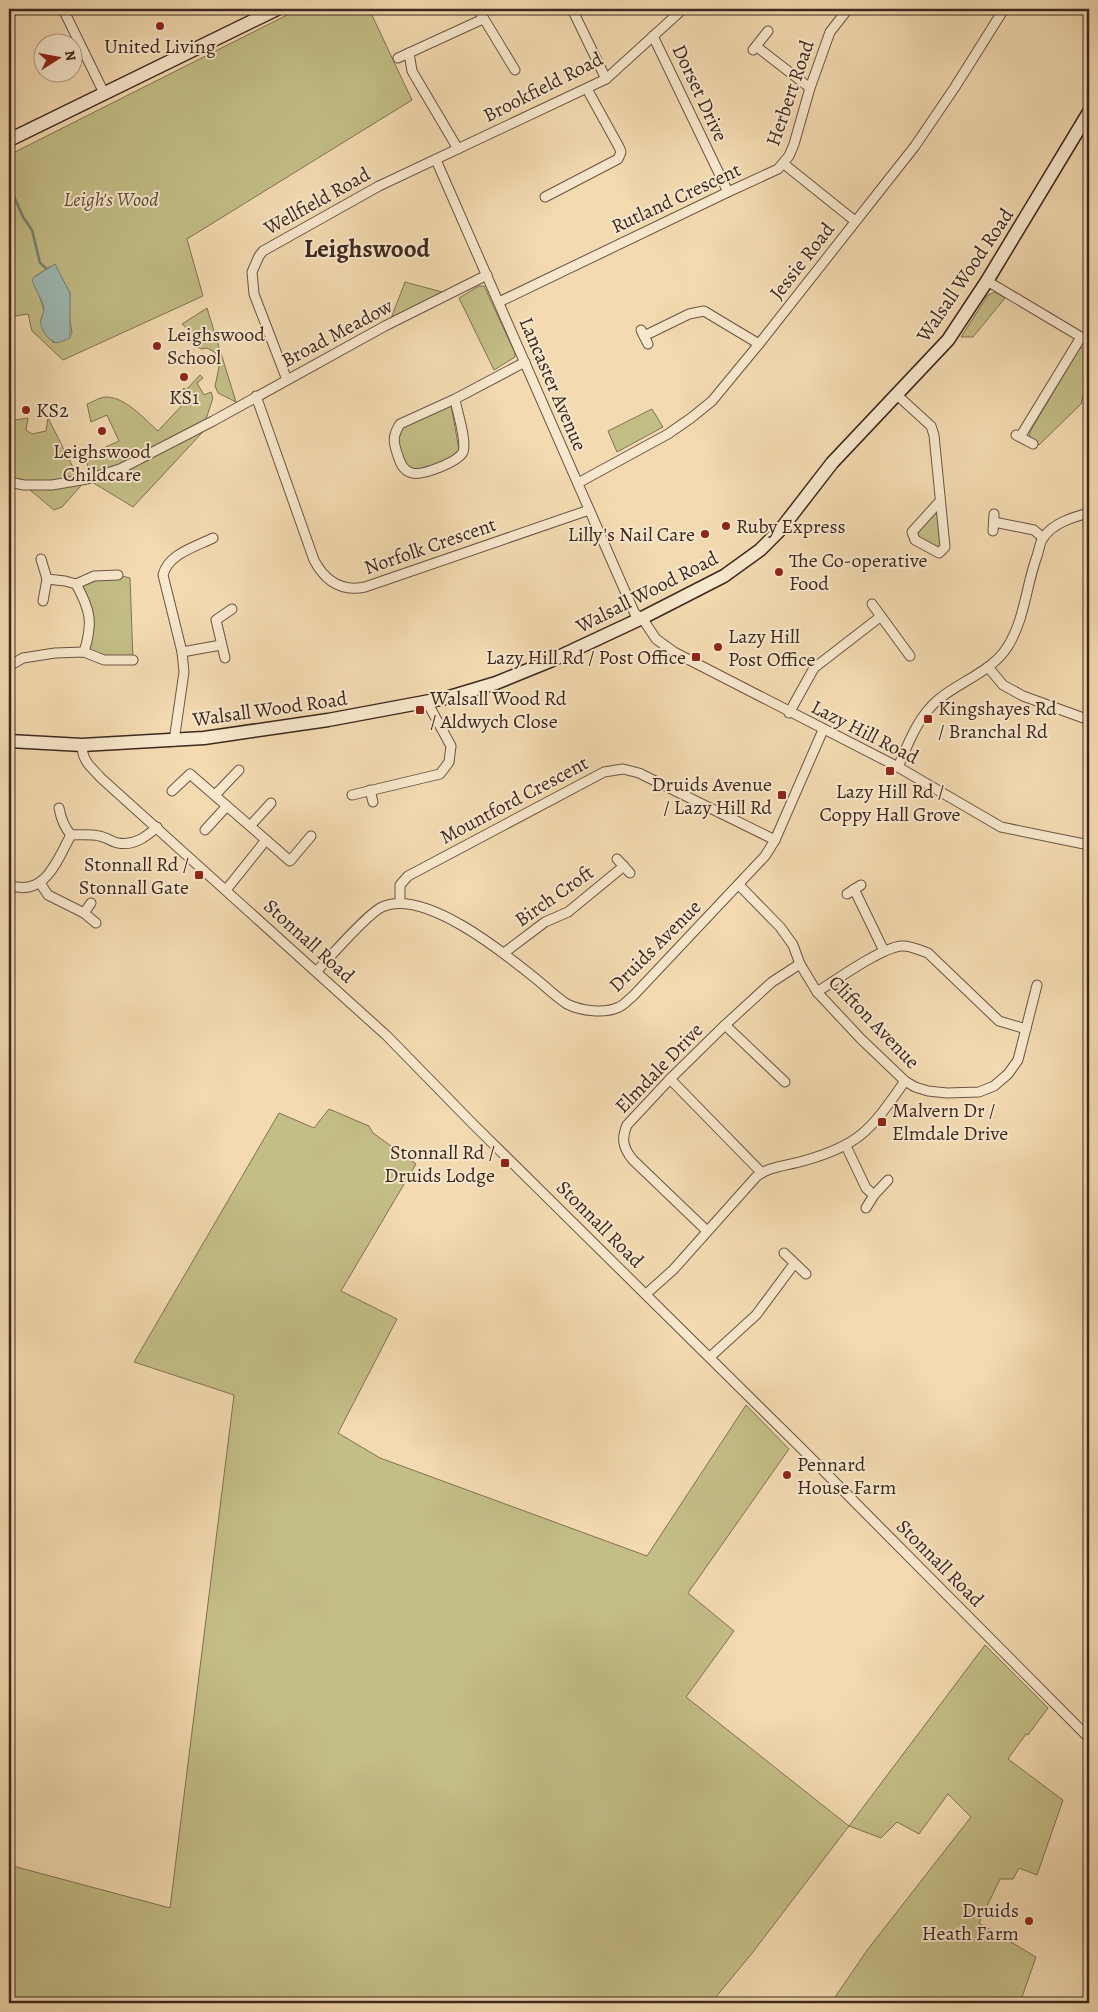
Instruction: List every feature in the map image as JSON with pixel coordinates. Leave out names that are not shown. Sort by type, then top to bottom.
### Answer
[{"type":"street","points":[[63,9],[104,93]]},
{"type":"street","points":[[9,140],[277,9]]},
{"type":"street","points":[[478,9],[515,70]]},
{"type":"street","points":[[572,9],[606,79]]},
{"type":"street","name":"Brookfield Road","points":[[458,149],[606,79],[683,9]]},
{"type":"street","name":"Herbert Road","points":[[784,164],[794,144],[810,88],[830,32],[848,9]]},
{"type":"street","name":"Jessie Road","points":[[578,483],[668,434],[692,418],[712,400],[759,344],[916,146],[1004,9]]},
{"type":"street","points":[[398,58],[483,19]]},
{"type":"street","points":[[768,31],[755,48],[810,88]]},
{"type":"street","name":"Dorset Drive","points":[[654,36],[728,192]]},
{"type":"street","points":[[409,53],[412,71],[458,149]]},
{"type":"street","points":[[501,65],[510,60]]},
{"type":"street","points":[[545,197],[618,159],[621,152],[587,89]]},
{"type":"street","name":"Walsall Wood Road","points":[[9,741],[82,745],[174,741],[328,720],[427,702],[496,683],[550,661],[642,618],[724,576],[760,550],[781,528],[832,463],[948,340],[987,281],[1089,112]]},
{"type":"street","name":"Wellfield Road","points":[[287,380],[254,294],[252,272],[258,256],[275,244],[379,186],[458,149]]},
{"type":"street","name":"Lancaster Avenue","points":[[436,160],[635,614],[642,618]]},
{"type":"street","points":[[784,164],[855,222]]},
{"type":"street","name":"Rutland Crescent","points":[[499,302],[778,169],[784,164]]},
{"type":"street","name":"Broad Meadow","points":[[9,482],[24,485],[52,485],[87,479],[120,469],[385,326],[487,275]]},
{"type":"street","points":[[987,281],[1085,339],[1018,436],[1033,444]]},
{"type":"street","points":[[645,336],[689,314],[704,312],[759,344]]},
{"type":"street","points":[[454,399],[464,442],[463,451],[458,460],[419,474],[410,473],[401,466],[393,441],[395,432],[400,424],[454,399],[525,362]]},
{"type":"street","points":[[897,395],[933,430],[945,547],[939,553],[915,540],[912,532],[940,501]]},
{"type":"street","name":"Norfolk Crescent","points":[[256,396],[314,560],[320,571],[337,585],[357,589],[365,587],[589,510]]},
{"type":"street","points":[[898,768],[910,738],[924,716],[938,700],[988,667],[1007,649],[1018,629],[1031,571],[1043,538],[1059,523],[1089,513]]},
{"type":"street","points":[[993,522],[1034,530],[1043,538]]},
{"type":"street","points":[[174,741],[184,672],[182,652],[163,576],[165,566],[176,555],[213,538]]},
{"type":"street","points":[[41,559],[47,579],[43,601]]},
{"type":"street","points":[[47,579],[76,584],[94,576],[118,575]]},
{"type":"street","points":[[76,584],[90,615],[90,633],[84,652]]},
{"type":"street","points":[[872,604],[910,656]]},
{"type":"street","points":[[225,658],[216,620],[232,609]]},
{"type":"street","points":[[789,713],[814,668],[880,617]]},
{"type":"street","name":"Lazy Hill Road","points":[[642,618],[656,638],[674,652],[898,768],[1001,827],[1089,845]]},
{"type":"street","points":[[182,652],[221,645]]},
{"type":"street","points":[[9,666],[24,658],[55,653],[84,652],[104,660],[133,660]]},
{"type":"street","points":[[988,667],[1003,685],[1023,696],[1089,720]]},
{"type":"street","points":[[352,795],[440,774],[449,762],[451,746],[427,702]]},
{"type":"street","name":"Druids Avenue","points":[[400,903],[432,910],[504,953],[568,1004],[586,1010],[603,1010],[619,1007],[634,995],[765,856],[775,840],[823,730]]},
{"type":"street","name":"Stonnall Road","points":[[82,745],[85,762],[387,1036],[1089,1738]]},
{"type":"street","name":"Mountford Crescent","points":[[400,903],[400,885],[408,876],[604,772],[623,769],[639,773],[775,840]]},
{"type":"street","points":[[215,795],[239,770]]},
{"type":"street","points":[[172,791],[190,774],[290,861],[311,836]]},
{"type":"street","points":[[370,790],[373,802]]},
{"type":"street","points":[[250,826],[271,803]]},
{"type":"street","points":[[205,830],[227,806]]},
{"type":"street","points":[[59,808],[60,818],[72,836]]},
{"type":"street","points":[[72,836],[88,834],[101,836],[118,843],[130,844],[146,837],[157,827]]},
{"type":"street","points":[[9,884],[18,888],[40,883],[54,869],[72,836]]},
{"type":"street","points":[[226,890],[266,840]]},
{"type":"street","name":"Birch Croft","points":[[504,953],[545,922],[568,912],[627,870],[617,859]]},
{"type":"street","points":[[40,883],[48,895],[84,913],[96,923]]},
{"type":"street","name":"Clifton Avenue","points":[[739,885],[780,927],[793,945],[800,964],[818,992],[861,1039],[904,1081],[928,1091],[948,1093],[979,1092],[994,1086],[1008,1074],[1018,1060],[1037,985]]},
{"type":"street","points":[[854,889],[884,951]]},
{"type":"street","points":[[84,913],[91,903]]},
{"type":"street","points":[[317,971],[380,908],[400,903]]},
{"type":"street","points":[[818,992],[884,951],[902,946],[915,948],[928,953],[999,1021],[1026,1029]]},
{"type":"street","name":"Elmdale Drive","points":[[707,1231],[632,1160],[622,1142],[623,1134],[627,1125],[670,1079],[725,1025],[772,982],[800,964]]},
{"type":"street","points":[[725,1025],[779,1081]]},
{"type":"street","points":[[670,1079],[762,1172]]},
{"type":"street","points":[[646,1294],[673,1270],[762,1172],[846,1146],[870,1128],[904,1081]]},
{"type":"street","points":[[846,1146],[866,1188],[874,1195]]},
{"type":"street","points":[[866,1208],[874,1195],[888,1180]]},
{"type":"street","points":[[784,1253],[806,1274]]},
{"type":"street","points":[[710,1357],[756,1315],[794,1264]]},
{"type":"green space","name":"Leigh's Wood","points":[[299,9],[369,9],[412,100],[187,239],[203,296],[63,360],[32,331],[28,314],[9,317],[9,155]],"holes":[[[51,266],[70,293],[69,314],[72,334],[54,343],[47,336],[41,319],[44,311],[34,277]]]},
{"type":"green space","points":[[405,282],[446,293],[390,321]]},
{"type":"green space","points":[[479,286],[484,286],[515,353],[515,357],[494,370],[459,298]]},
{"type":"green space","points":[[995,292],[1005,298],[973,337],[961,337],[988,295]]},
{"type":"green space","points":[[207,308],[236,402],[218,393],[215,386],[219,367],[216,353],[207,348],[201,349],[185,338],[191,332],[182,324]]},
{"type":"green space","points":[[1089,348],[1089,373],[1081,404],[1039,445],[1029,435],[1031,430],[1079,349]]},
{"type":"green space","points":[[200,375],[203,378],[197,383],[204,395],[211,392],[213,398],[206,419],[118,466],[89,476],[86,456],[119,441],[107,415],[91,422],[87,404],[104,397],[121,401],[158,431],[186,401],[179,394],[184,388],[186,390]]},
{"type":"green space","points":[[451,405],[459,450],[457,453],[452,458],[436,465],[418,470],[409,468],[403,460],[398,446],[398,439],[403,427]]},
{"type":"green space","points":[[652,409],[663,427],[617,452],[608,431]]},
{"type":"green space","points":[[28,418],[26,430],[32,434],[46,431],[48,418],[79,479],[25,482],[9,478],[9,462],[13,461],[9,440],[9,421]]},
{"type":"green space","points":[[213,421],[133,507],[87,479],[62,507],[54,510],[24,485],[52,485],[120,469]]},
{"type":"green space","points":[[935,510],[938,511],[942,546],[939,548],[919,539],[917,531]]},
{"type":"green space","points":[[118,575],[130,578],[133,660],[104,660],[84,652],[90,633],[76,584]]},
{"type":"green space","points":[[329,1109],[369,1126],[373,1133],[416,1164],[341,1291],[397,1319],[338,1433],[380,1458],[647,1556],[746,1405],[789,1449],[688,1593],[734,1631],[686,1697],[849,1826],[753,1952],[711,2003],[9,2003],[9,1865],[170,1908],[234,1395],[134,1362],[279,1113],[314,1128]]},
{"type":"green space","points":[[985,1645],[1048,1708],[1008,1759],[1063,1800],[1037,1875],[1019,1868],[1013,1879],[1000,1879],[979,1923],[1036,1957],[1020,2003],[837,2003],[833,2000],[868,1949],[971,1817],[948,1794],[919,1834],[897,1822],[881,1838],[849,1826]]},
{"type":"water","points":[[55,264],[70,293],[70,338],[58,343],[48,338],[43,331],[41,320],[44,307],[32,280]]},
{"type":"waterway","points":[[9,185],[23,217],[32,230],[40,263],[46,268]]},
{"type":"place","name":"United Living","points":[[160,26]]},
{"type":"place","name":"Leighswood School","points":[[157,346]]},
{"type":"place","name":"KS1","points":[[184,377]]},
{"type":"place","name":"KS2","points":[[26,410]]},
{"type":"place","name":"Leighswood Childcare","points":[[102,431]]},
{"type":"place","name":"Ruby Express","points":[[726,526]]},
{"type":"place","name":"Lilly's Nail Care","points":[[705,534]]},
{"type":"place","name":"The Co-operative Food","points":[[779,572]]},
{"type":"place","name":"Lazy Hill Post Office","points":[[718,647]]},
{"type":"place","name":"Lazy Hill Rd / Post Office","points":[[696,657]]},
{"type":"place","name":"Walsall Wood Rd / Aldwych Close","points":[[420,710]]},
{"type":"place","name":"Kingshayes Rd / Branchal Rd","points":[[928,719]]},
{"type":"place","name":"Lazy Hill Rd / Coppy Hall Grove","points":[[890,771]]},
{"type":"place","name":"Druids Avenue / Lazy Hill Rd","points":[[782,795]]},
{"type":"place","name":"Stonnall Rd / Stonnall Gate","points":[[199,875]]},
{"type":"place","name":"Malvern Dr / Elmdale Drive","points":[[882,1122]]},
{"type":"place","name":"Stonnall Rd / Druids Lodge","points":[[505,1163]]},
{"type":"place","name":"Pennard House Farm","points":[[787,1475]]},
{"type":"place","name":"Druids Heath Farm","points":[[1029,1921]]},
{"type":"district","name":"Leighswood","points":[[367,249]]}]
